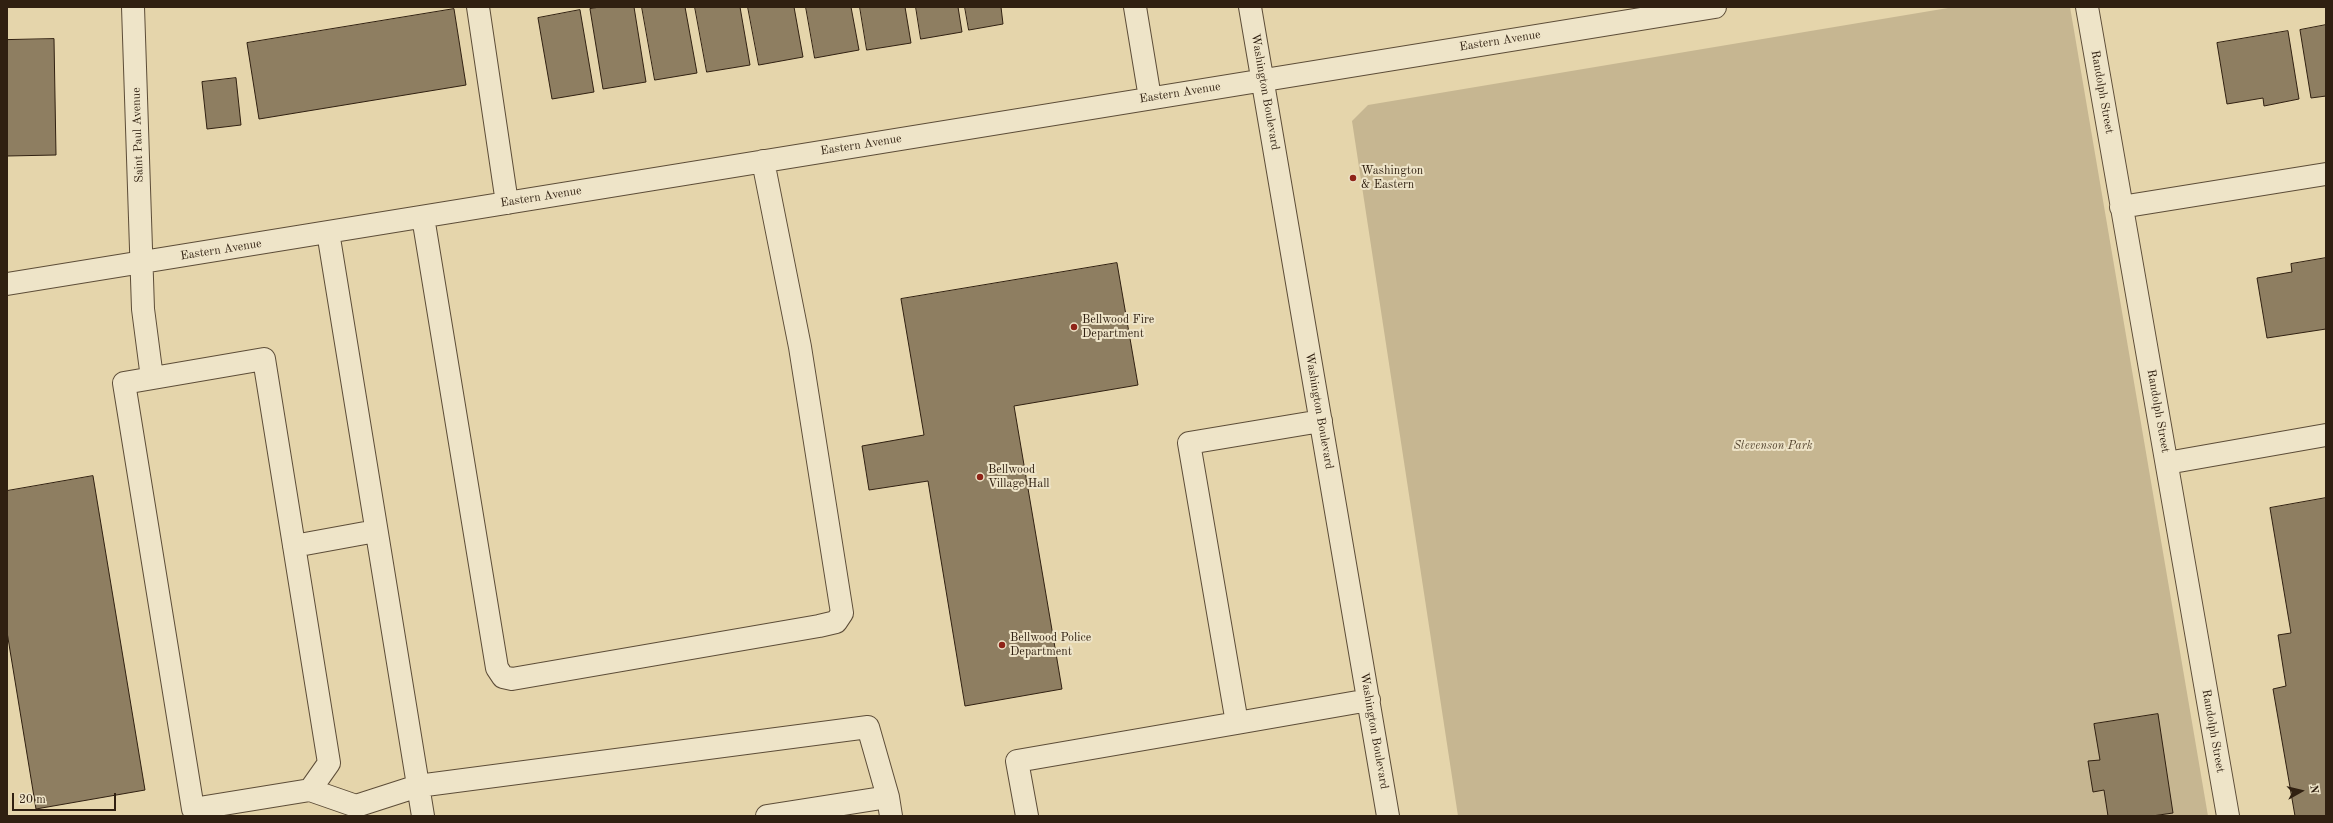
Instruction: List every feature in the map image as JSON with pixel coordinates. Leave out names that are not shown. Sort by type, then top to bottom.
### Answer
[{"type":"street","name":"Saint Paul Avenue","points":[[133,7],[143,262],[143,309],[152,378]]},
{"type":"street","points":[[478,7],[507,203]]},
{"type":"street","points":[[1135,7],[1150,98]]},
{"type":"street","name":"Washington Boulevard","points":[[1250,7],[1388,816]]},
{"type":"street","name":"Eastern Avenue","points":[[7,284],[1714,7]]},
{"type":"street","name":"Randolph Street","points":[[2087,7],[2228,816]]},
{"type":"street","points":[[423,217],[497,668],[503,677],[512,679],[836,622],[842,613],[800,347],[764,161]]},
{"type":"street","points":[[2121,208],[2326,174]]},
{"type":"street","points":[[328,232],[423,816]]},
{"type":"street","points":[[310,790],[329,763],[264,359],[124,383],[193,809],[310,790],[356,806],[418,786],[868,727],[890,806],[767,816]]},
{"type":"street","points":[[1237,723],[1189,444],[1321,421]]},
{"type":"street","points":[[2167,462],[2326,435]]},
{"type":"street","points":[[294,546],[376,531]]},
{"type":"street","points":[[1027,816],[1017,760],[1369,700]]},
{"type":"green space","name":"Stevenson Park","points":[[1954,7],[2070,7],[2208,816],[1458,816],[1352,121],[1368,105]]},
{"type":"building","points":[[600,7],[634,7],[646,82],[603,89],[590,9]]},
{"type":"building","points":[[642,7],[685,7],[697,73],[655,80]]},
{"type":"building","points":[[695,7],[740,7],[750,65],[707,72]]},
{"type":"building","points":[[748,7],[794,7],[803,57],[759,65]]},
{"type":"building","points":[[806,7],[851,7],[859,50],[815,58]]},
{"type":"building","points":[[860,7],[905,7],[911,43],[867,50]]},
{"type":"building","points":[[916,7],[958,7],[962,32],[921,39]]},
{"type":"building","points":[[965,7],[1001,7],[1003,24],[969,30]]},
{"type":"building","points":[[454,9],[466,85],[259,119],[247,43]]},
{"type":"building","points":[[580,10],[594,92],[552,99],[538,18]]},
{"type":"building","points":[[2326,25],[2326,96],[2311,98],[2300,30]]},
{"type":"building","points":[[2288,31],[2299,99],[2264,106],[2263,98],[2227,104],[2217,43]]},
{"type":"building","points":[[54,39],[56,155],[7,156],[7,40]]},
{"type":"building","points":[[236,78],[241,125],[207,129],[202,82]]},
{"type":"building","points":[[2326,258],[2326,329],[2267,338],[2257,278],[2292,272],[2291,264]]},
{"type":"building","points":[[1117,263],[1138,385],[1014,406],[1062,689],[965,706],[928,481],[869,490],[862,446],[924,435],[901,299]]},
{"type":"building","points":[[93,476],[145,790],[36,809],[7,632],[7,491]]},
{"type":"building","points":[[2326,498],[2326,816],[2295,816],[2273,689],[2286,686],[2278,635],[2291,633],[2270,508]]},
{"type":"building","points":[[2158,714],[2173,813],[2152,816],[2108,816],[2104,790],[2093,792],[2088,761],[2100,760],[2094,724]]},
{"type":"place","name":"Washington & Eastern","points":[[1353,178]]},
{"type":"place","name":"Bellwood Fire Department","points":[[1074,327]]},
{"type":"place","name":"Bellwood Village Hall","points":[[980,477]]},
{"type":"place","name":"Bellwood Police Department","points":[[1002,645]]}]
